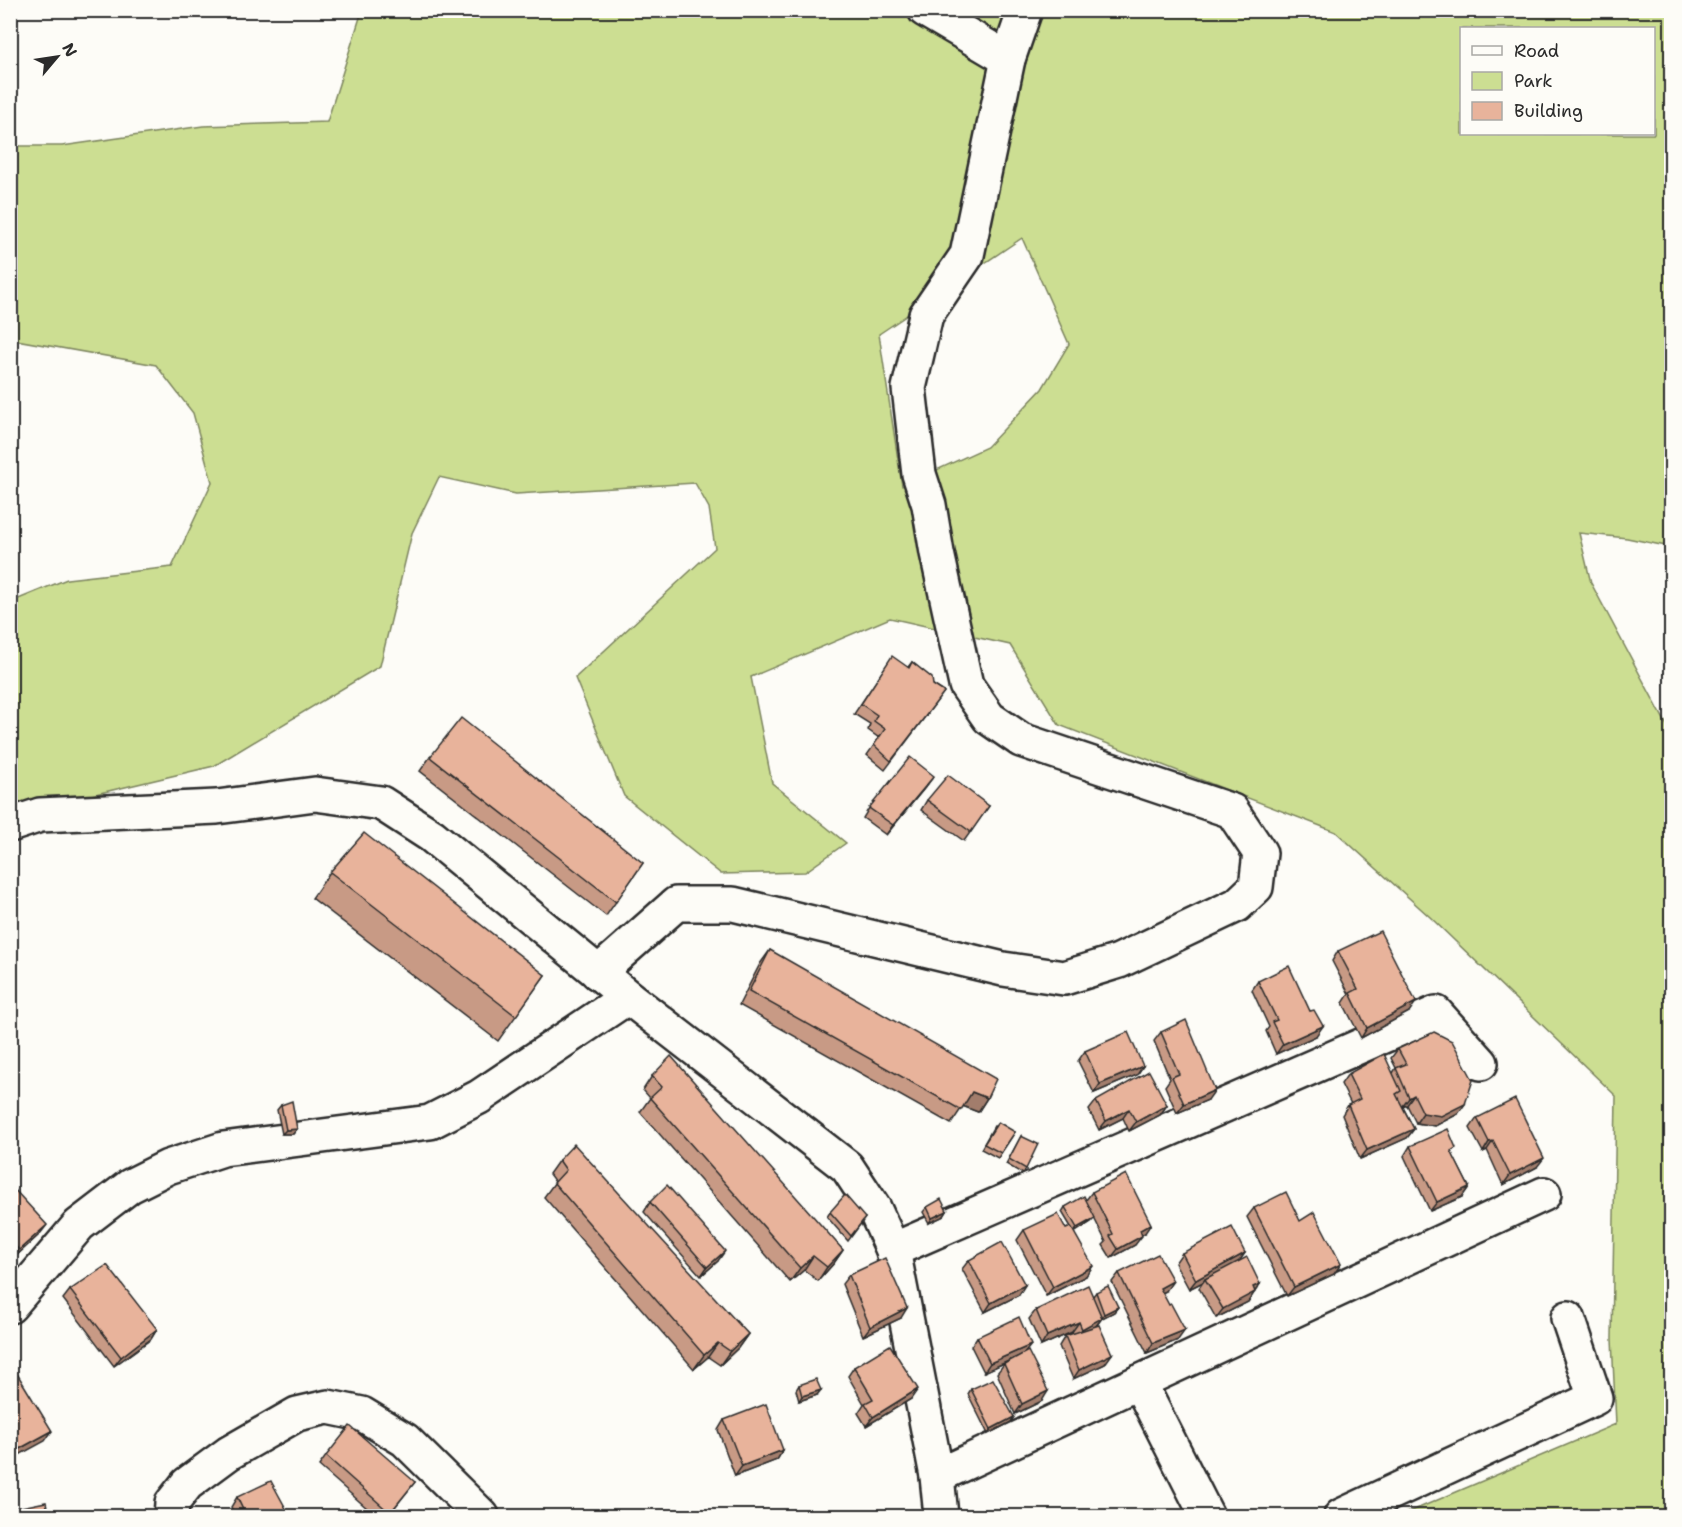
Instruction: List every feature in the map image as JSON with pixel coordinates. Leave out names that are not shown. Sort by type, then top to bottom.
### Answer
[{"type":"street","points":[[925,10],[1008,59]]},
{"type":"street","points":[[598,973],[676,904],[733,904],[1003,969],[1064,978],[1119,961],[1237,905],[1257,887],[1260,853],[1232,810],[1021,740],[989,718],[966,685],[937,553],[929,505],[919,474],[909,388],[926,315],[967,255],[1008,59],[1025,10]]},
{"type":"street","points":[[10,825],[40,815],[217,807],[315,794],[381,803],[432,836],[628,997],[847,1167],[874,1208],[893,1250],[937,1476],[941,1516]]},
{"type":"street","points":[[10,1306],[80,1225],[130,1186],[168,1167],[223,1149],[430,1122],[479,1097],[628,997]]},
{"type":"street","points":[[893,1250],[1436,1013],[1480,1063]]},
{"type":"street","points":[[937,1476],[1544,1194]]},
{"type":"street","points":[[1341,1516],[1595,1398],[1568,1318]]},
{"type":"street","points":[[1139,1382],[1207,1516]]},
{"type":"street","points":[[171,1516],[172,1503],[187,1484],[229,1453],[297,1414],[328,1407],[362,1414],[405,1440],[482,1516]]},
{"type":"green space","points":[[486,10],[490,13],[502,10],[1671,11],[1671,547],[1627,538],[1579,533],[1591,583],[1671,733],[1671,1516],[1400,1516],[1616,1424],[1612,1339],[1616,1096],[1430,917],[1336,832],[1059,725],[1010,645],[890,618],[751,677],[772,783],[846,843],[805,872],[721,874],[624,796],[575,678],[715,548],[709,508],[695,483],[516,494],[439,477],[412,533],[380,666],[214,766],[11,814],[11,602],[67,579],[172,567],[212,482],[193,413],[156,365],[11,339],[10,146],[62,146],[203,126],[327,122],[362,11]],"holes":[[[1022,238],[1069,344],[1042,389],[987,447],[902,486],[879,334]]]},
{"type":"building","points":[[892,656],[909,668],[912,662],[932,678],[933,685],[944,692],[891,761],[874,745],[885,729],[874,721],[877,715],[861,704]]},
{"type":"building","points":[[461,718],[643,863],[616,902],[430,757]]},
{"type":"building","points":[[910,757],[934,776],[893,825],[869,808]]},
{"type":"building","points":[[948,775],[989,806],[971,832],[927,800]]},
{"type":"building","points":[[364,833],[545,975],[516,1016],[330,872]]},
{"type":"building","points":[[1380,931],[1416,1002],[1367,1028],[1350,993],[1358,989],[1338,951]]},
{"type":"building","points":[[770,950],[996,1079],[987,1098],[972,1092],[961,1110],[749,991]]},
{"type":"building","points":[[1289,966],[1310,1011],[1314,1010],[1323,1026],[1283,1044],[1272,1022],[1277,1020],[1258,981]]},
{"type":"building","points":[[1186,1020],[1215,1090],[1184,1104],[1172,1077],[1179,1074],[1161,1032]]},
{"type":"building","points":[[1128,1032],[1143,1066],[1100,1084],[1085,1051]]},
{"type":"building","points":[[1434,1032],[1452,1041],[1473,1080],[1465,1104],[1441,1116],[1423,1113],[1414,1095],[1409,1098],[1396,1068],[1406,1064],[1398,1049]]},
{"type":"building","points":[[1384,1054],[1401,1091],[1396,1094],[1414,1129],[1367,1150],[1348,1105],[1360,1099],[1348,1074]]},
{"type":"building","points":[[671,1056],[843,1250],[827,1267],[813,1256],[800,1268],[650,1098],[662,1087],[652,1076]]},
{"type":"building","points":[[1149,1071],[1167,1105],[1136,1122],[1129,1109],[1106,1121],[1096,1101]]},
{"type":"building","points":[[1515,1099],[1544,1158],[1510,1175],[1493,1141],[1489,1142],[1477,1118]]},
{"type":"building","points":[[292,1101],[297,1129],[286,1130],[281,1105]]},
{"type":"building","points":[[998,1122],[1015,1132],[1001,1153],[984,1144]]},
{"type":"building","points":[[1448,1129],[1456,1148],[1451,1151],[1469,1187],[1437,1202],[1410,1146]]},
{"type":"building","points":[[1021,1136],[1038,1144],[1026,1169],[1009,1159]]},
{"type":"building","points":[[574,1144],[748,1334],[730,1351],[718,1343],[704,1355],[554,1183],[566,1170],[559,1160]]},
{"type":"building","points":[[1126,1174],[1151,1224],[1140,1230],[1142,1236],[1118,1249],[1110,1236],[1113,1234],[1092,1192]]},
{"type":"building","points":[[667,1185],[725,1251],[707,1267],[650,1202]]},
{"type":"building","points":[[13,1188],[47,1225],[19,1250],[10,1240],[10,1191]]},
{"type":"building","points":[[1286,1192],[1300,1221],[1314,1212],[1341,1264],[1294,1287],[1254,1208]]},
{"type":"building","points":[[845,1195],[865,1218],[851,1236],[830,1212]]},
{"type":"building","points":[[1084,1196],[1095,1218],[1077,1228],[1065,1207]]},
{"type":"building","points":[[941,1199],[947,1211],[932,1218],[927,1207]]},
{"type":"building","points":[[1058,1214],[1066,1229],[1071,1227],[1093,1266],[1053,1287],[1024,1230]]},
{"type":"building","points":[[1232,1227],[1245,1253],[1196,1280],[1182,1253]]},
{"type":"building","points":[[1002,1242],[1025,1285],[991,1303],[969,1260]]},
{"type":"building","points":[[10,1244],[19,1253],[10,1260]]},
{"type":"building","points":[[1158,1254],[1173,1281],[1160,1288],[1185,1330],[1153,1343],[1119,1273]]},
{"type":"building","points":[[1247,1257],[1260,1284],[1253,1287],[1255,1292],[1223,1309],[1205,1279]]},
{"type":"building","points":[[885,1258],[907,1308],[870,1327],[849,1275]]},
{"type":"building","points":[[107,1265],[157,1329],[121,1357],[70,1290]]},
{"type":"building","points":[[1088,1285],[1102,1318],[1082,1329],[1079,1322],[1047,1336],[1036,1310]]},
{"type":"building","points":[[1108,1286],[1118,1307],[1104,1314],[1096,1292]]},
{"type":"building","points":[[1019,1317],[1031,1345],[990,1363],[977,1337]]},
{"type":"building","points":[[1099,1325],[1112,1354],[1079,1370],[1065,1336]]},
{"type":"building","points":[[890,1345],[918,1389],[873,1417],[865,1403],[873,1399],[854,1367]]},
{"type":"building","points":[[1028,1351],[1048,1391],[1022,1404],[1004,1364]]},
{"type":"building","points":[[16,1372],[52,1431],[10,1454],[10,1376]]},
{"type":"building","points":[[816,1379],[821,1390],[802,1396],[799,1385]]},
{"type":"building","points":[[993,1379],[1014,1417],[991,1429],[971,1389]]},
{"type":"building","points":[[766,1404],[783,1450],[742,1466],[724,1420]]},
{"type":"building","points":[[350,1426],[415,1482],[390,1513],[326,1456]]},
{"type":"building","points":[[271,1481],[290,1516],[246,1516],[237,1497]]},
{"type":"building","points":[[46,1502],[49,1516],[18,1516],[16,1508]]}]
